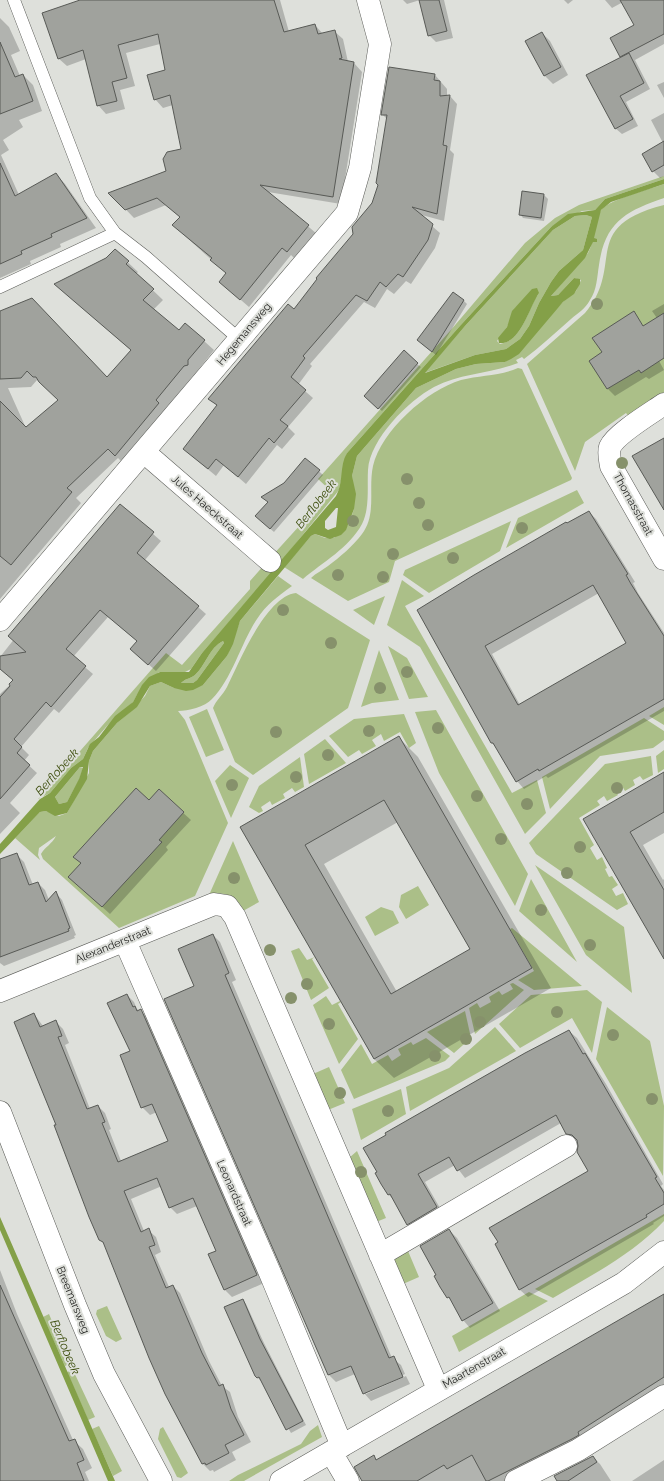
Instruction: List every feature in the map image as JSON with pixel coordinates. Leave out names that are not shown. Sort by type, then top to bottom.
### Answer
[{"type":"street","name":"Hegemansweg","points":[[0,620],[347,213],[360,168],[380,44],[368,0]]},
{"type":"street","name":"Thomasstraat","points":[[664,404],[624,432],[610,447],[609,456],[611,466],[664,559]]},
{"type":"street","name":"Jules Haeckstraat","points":[[144,452],[270,561]]},
{"type":"street","name":"Alexanderstraat","points":[[0,991],[214,904],[228,906],[235,917],[380,1255]]},
{"type":"street","name":"Leonardstraat","points":[[125,941],[273,1280],[348,1481]]},
{"type":"street","name":"Breemarsweg","points":[[0,1112],[75,1305],[104,1374],[160,1481]]},
{"type":"street","points":[[438,1389],[380,1255],[566,1146]]},
{"type":"street","name":"Maartenstraat","points":[[281,1481],[624,1283],[664,1252]]},
{"type":"street","points":[[516,1481],[578,1450],[664,1396]]},
{"type":"lane","points":[[14,0],[90,198],[115,233],[146,257],[239,339]]},
{"type":"lane","points":[[0,287],[115,233]]},
{"type":"shaded area","points":[[664,176],[664,179],[605,199],[595,210],[582,211],[551,227],[459,327],[347,453],[339,490],[280,563],[272,556],[331,491],[318,479],[450,331],[525,243],[555,218],[579,205]]},
{"type":"shaded area","points":[[664,179],[664,184],[611,202],[601,210],[594,238],[597,239],[597,242],[593,242],[585,258],[551,296],[558,295],[574,278],[580,279],[580,284],[574,294],[563,302],[519,354],[505,362],[476,364],[456,369],[416,388],[357,456],[352,476],[356,494],[354,509],[346,530],[341,535],[330,539],[315,534],[311,536],[240,621],[233,644],[227,656],[203,685],[193,690],[186,691],[174,688],[161,682],[150,686],[137,707],[117,723],[93,751],[89,761],[87,779],[67,813],[55,816],[46,811],[40,812],[0,854],[0,844],[40,799],[50,793],[71,768],[83,759],[90,744],[99,737],[115,716],[133,702],[142,685],[149,677],[160,672],[189,672],[202,653],[336,496],[340,485],[343,463],[347,453],[459,327],[551,227],[568,214],[595,210],[605,199]],"holes":[[[586,215],[592,217],[583,250],[559,271],[551,282],[539,303],[529,326],[520,339],[506,349],[475,355],[425,373],[465,326],[553,230],[575,216]],[[336,508],[338,508],[336,527],[328,530],[325,528],[325,521]],[[223,641],[224,643],[197,680],[193,683],[181,683],[199,671],[218,644]],[[80,767],[83,767],[79,779],[67,802],[59,804],[55,797]]]},
{"type":"shaded area","points":[[664,184],[664,198],[628,214],[612,228],[606,238],[602,250],[594,292],[584,308],[524,359],[522,357],[516,360],[518,363],[444,382],[424,393],[402,411],[383,434],[370,458],[368,470],[368,497],[365,518],[357,533],[335,554],[303,579],[284,567],[311,536],[315,534],[325,538],[334,538],[349,524],[354,509],[352,476],[357,456],[416,388],[456,369],[476,364],[505,362],[526,345],[543,323],[576,291],[581,280],[574,278],[558,295],[551,296],[588,253],[600,212],[610,203],[619,199]]},
{"type":"shaded area","points":[[664,205],[664,392],[629,417],[626,413],[585,442],[575,471],[527,364],[585,313],[597,295],[603,279],[608,249],[612,236],[621,224],[638,214]]},
{"type":"shaded area","points":[[586,215],[592,217],[583,250],[559,271],[551,282],[539,303],[529,326],[520,339],[506,349],[475,355],[424,373],[553,230],[575,216]],"holes":[[[539,293],[519,331],[514,337],[500,344],[497,341],[507,327],[515,308]]]},
{"type":"shaded area","points":[[537,288],[539,293],[518,332],[513,338],[506,342],[499,343],[498,338],[507,327],[512,311],[532,289]]},
{"type":"shaded area","points":[[518,368],[522,369],[572,478],[571,480],[395,561],[389,582],[348,601],[311,578],[333,563],[346,551],[362,534],[367,526],[371,510],[373,466],[385,439],[395,426],[420,402],[448,385],[468,378],[504,373]]},
{"type":"shaded area","points":[[577,490],[584,503],[506,548],[518,518]]},
{"type":"shaded area","points":[[511,521],[500,551],[429,593],[403,575],[405,570]]},
{"type":"shaded area","points":[[265,564],[273,571],[202,653],[191,669],[185,672],[159,672],[137,695],[133,702],[106,727],[88,748],[83,759],[71,768],[50,793],[38,799],[166,653],[182,665],[250,589],[250,581]]},
{"type":"shaded area","points":[[278,576],[292,586],[264,609],[257,619],[231,671],[219,691],[209,702],[201,706],[178,711],[185,720],[228,823],[195,896],[119,928],[43,859],[41,854],[56,836],[39,848],[38,855],[40,860],[15,838],[40,812],[46,811],[59,816],[67,813],[89,773],[89,761],[93,751],[117,723],[145,696],[150,686],[161,682],[174,688],[203,685],[227,656],[240,621]]},
{"type":"shaded area","points":[[402,580],[424,596],[405,606],[512,793],[537,780],[546,813],[525,834],[420,647],[387,625]]},
{"type":"shaded area","points":[[296,593],[370,640],[348,708],[253,775],[235,762],[213,708],[224,693],[246,648],[264,618],[274,606],[285,597]]},
{"type":"shaded area","points":[[385,596],[374,625],[353,610]]},
{"type":"shaded area","points":[[223,641],[224,643],[197,680],[193,683],[181,683],[199,671],[214,648]]},
{"type":"shaded area","points":[[388,646],[407,658],[428,697],[409,699]]},
{"type":"shaded area","points":[[379,650],[399,700],[372,703],[361,707]]},
{"type":"shaded area","points":[[664,707],[664,725],[649,716]]},
{"type":"shaded area","points":[[207,709],[224,750],[206,757],[189,717]]},
{"type":"shaded area","points":[[436,710],[528,874],[515,906],[439,773],[415,712]]},
{"type":"shaded area","points":[[404,714],[416,743],[409,748],[400,732],[384,741],[381,734],[372,740],[376,746],[362,754],[359,750],[348,757],[329,736],[354,719]]},
{"type":"shaded area","points":[[644,718],[664,731],[664,740],[653,748],[600,756],[550,809],[542,777]]},
{"type":"shaded area","points":[[325,739],[346,763],[309,784],[304,754]]},
{"type":"shaded area","points":[[664,750],[664,769],[658,773],[656,756]]},
{"type":"shaded area","points":[[651,756],[653,775],[643,780],[640,776],[633,780],[635,785],[625,791],[622,786],[615,790],[618,795],[607,801],[604,796],[597,801],[600,805],[579,818],[594,845],[590,848],[597,860],[602,857],[609,877],[612,876],[618,885],[612,889],[616,896],[623,893],[628,904],[617,910],[536,854],[529,843],[605,764]]},
{"type":"shaded area","points":[[300,757],[304,787],[295,792],[292,788],[283,794],[285,798],[272,805],[270,801],[261,807],[263,811],[259,813],[249,807],[259,786]]},
{"type":"shaded area","points":[[230,765],[249,778],[231,818],[215,781]]},
{"type":"shaded area","points":[[80,767],[83,768],[79,780],[67,802],[59,804],[55,797]]},
{"type":"shaded area","points":[[233,841],[259,902],[243,911],[237,901],[229,896],[224,894],[209,895]]},
{"type":"shaded area","points":[[535,865],[624,927],[632,993],[586,955]]},
{"type":"shaded area","points":[[531,879],[577,962],[519,911]]},
{"type":"shaded area","points":[[418,886],[429,905],[406,919],[399,907],[401,895]]},
{"type":"shaded area","points":[[381,907],[393,911],[399,923],[375,936],[365,917]]},
{"type":"shaded area","points":[[512,928],[582,986],[534,990],[518,980],[534,971],[510,929]]},
{"type":"shaded area","points":[[299,948],[307,960],[315,957],[312,959],[329,988],[311,1000],[291,951]]},
{"type":"shaded area","points":[[513,983],[524,990],[475,1034],[469,1008],[477,1003],[480,1008],[491,1002],[489,997],[499,991],[502,995],[513,989],[510,984]]},
{"type":"shaded area","points":[[587,990],[602,1002],[592,1053],[572,1018],[520,1048],[499,1024],[531,995]]},
{"type":"shaded area","points":[[326,996],[332,1005],[340,1001],[341,1002],[338,1004],[358,1039],[339,1064],[313,1005]]},
{"type":"shaded area","points":[[607,1007],[650,1041],[664,1106],[663,1176],[596,1059]]},
{"type":"shaded area","points":[[465,1011],[471,1038],[454,1053],[427,1032]]},
{"type":"shaded area","points":[[495,1027],[516,1051],[410,1111],[406,1087],[449,1068]]},
{"type":"shaded area","points":[[426,1038],[450,1056],[445,1061],[354,1099],[341,1070],[361,1044],[372,1064],[388,1055],[392,1061],[401,1055],[398,1049],[411,1042],[413,1045]]},
{"type":"shaded area","points":[[329,1067],[345,1103],[328,1110],[313,1074]]},
{"type":"shaded area","points":[[401,1089],[406,1114],[361,1140],[352,1109]]},
{"type":"shaded area","points":[[357,1151],[386,1218],[376,1222],[349,1158]]},
{"type":"shaded area","points":[[664,1214],[664,1221],[626,1254],[553,1298],[535,1289]]},
{"type":"shaded area","points":[[0,1217],[115,1481],[108,1481],[0,1230]]},
{"type":"shaded area","points":[[408,1251],[419,1277],[403,1284],[392,1260]]},
{"type":"shaded area","points":[[529,1292],[548,1301],[459,1352],[452,1336]]},
{"type":"shaded area","points":[[107,1306],[122,1339],[116,1342],[106,1336],[96,1314],[97,1310]]},
{"type":"shaded area","points":[[49,1314],[70,1364],[65,1366],[43,1317]]},
{"type":"shaded area","points":[[73,1370],[95,1417],[88,1420],[67,1372]]},
{"type":"shaded area","points":[[318,1425],[322,1437],[244,1481],[229,1481],[238,1475],[301,1444],[310,1431]]},
{"type":"shaded area","points":[[99,1426],[122,1471],[113,1476],[92,1429]]},
{"type":"shaded area","points":[[163,1427],[188,1473],[181,1478],[177,1477],[158,1439],[160,1429]]},
{"type":"building","points":[[80,0],[274,0],[284,32],[315,24],[318,34],[335,30],[342,58],[339,59],[354,62],[333,197],[260,185],[309,225],[287,252],[282,248],[240,300],[219,282],[226,273],[210,260],[212,258],[172,225],[180,217],[157,198],[125,210],[108,193],[166,171],[163,159],[167,152],[181,149],[170,95],[154,100],[147,75],[165,70],[158,34],[118,45],[127,78],[112,82],[117,101],[97,106],[83,50],[58,59],[42,13]]},
{"type":"building","points":[[419,0],[439,0],[447,31],[428,36]]},
{"type":"building","points":[[620,0],[664,0],[664,34],[620,57],[610,38],[634,25]]},
{"type":"building","points":[[542,32],[561,67],[544,76],[525,41]]},
{"type":"building","points":[[0,42],[15,77],[23,74],[33,101],[0,114]]},
{"type":"building","points":[[629,53],[644,83],[620,96],[633,119],[615,129],[586,75]]},
{"type":"building","points":[[389,67],[435,74],[434,80],[440,81],[440,96],[450,95],[443,145],[447,146],[437,214],[412,207],[433,224],[428,240],[403,277],[398,274],[386,287],[380,282],[367,301],[356,295],[303,356],[305,358],[291,377],[306,390],[280,420],[288,426],[274,443],[269,438],[238,477],[216,459],[208,469],[183,449],[217,405],[208,399],[288,304],[294,309],[317,279],[316,278],[353,234],[352,227],[372,203],[378,185],[376,183],[387,115],[381,115]]},
{"type":"building","points":[[664,141],[664,165],[652,172],[642,154]]},
{"type":"building","points":[[0,163],[15,196],[56,173],[87,218],[51,234],[52,237],[21,251],[22,254],[0,264]]},
{"type":"building","points":[[522,191],[544,194],[541,218],[519,215]]},
{"type":"building","points":[[115,249],[129,261],[126,264],[154,289],[143,300],[179,330],[185,323],[205,340],[188,360],[188,365],[184,366],[156,400],[159,403],[115,456],[108,449],[67,488],[72,492],[11,565],[0,556],[0,401],[26,427],[58,400],[39,382],[36,377],[33,377],[27,371],[21,378],[0,379],[0,311],[32,298],[107,377],[131,350],[54,284],[106,258]]},
{"type":"building","points":[[453,292],[464,300],[432,352],[417,340]]},
{"type":"building","points":[[634,311],[643,326],[664,313],[664,358],[641,373],[639,370],[607,389],[589,361],[602,352],[592,338]]},
{"type":"building","points":[[404,350],[418,363],[378,409],[364,396]]},
{"type":"building","points":[[664,438],[664,510],[632,456]]},
{"type":"building","points":[[305,458],[320,470],[270,529],[255,516],[268,502],[261,497],[284,483]]},
{"type":"building","points":[[120,504],[154,532],[137,553],[199,606],[148,665],[130,649],[137,641],[100,610],[66,649],[86,666],[51,707],[46,702],[14,739],[22,747],[17,753],[30,765],[0,799],[0,697],[10,686],[9,684],[13,680],[0,669],[0,656],[26,652],[8,636]]},
{"type":"building","points":[[589,511],[628,574],[626,575],[631,584],[664,636],[664,699],[539,771],[538,769],[516,782],[493,743],[491,743],[417,610],[474,575],[566,522],[567,523]],"holes":[[[593,585],[626,643],[518,705],[485,646]]]},
{"type":"building","points":[[399,736],[532,968],[374,1059],[240,827]],"holes":[[[384,800],[470,949],[391,994],[305,845]]]},
{"type":"building","points":[[664,772],[664,812],[630,832],[664,890],[664,959],[583,819]]},
{"type":"building","points":[[136,788],[149,800],[159,789],[184,812],[159,840],[162,842],[102,907],[68,877],[81,863],[73,857]]},
{"type":"building","points":[[17,853],[29,885],[38,882],[46,902],[56,891],[70,928],[68,929],[69,931],[0,957],[0,859]]},
{"type":"building","points":[[213,934],[229,973],[225,975],[335,1233],[389,1358],[394,1356],[403,1377],[363,1394],[351,1366],[328,1375],[164,999],[194,986],[178,949]]},
{"type":"building","points":[[127,994],[133,1007],[135,1006],[137,1011],[141,1009],[257,1275],[224,1290],[208,1254],[216,1251],[193,1198],[169,1208],[157,1178],[124,1191],[141,1232],[149,1228],[155,1245],[149,1247],[166,1288],[173,1285],[202,1353],[219,1386],[223,1384],[231,1409],[244,1435],[225,1445],[229,1453],[206,1465],[205,1463],[202,1464],[165,1394],[149,1358],[103,1242],[99,1240],[89,1217],[54,1125],[56,1125],[14,1022],[34,1013],[40,1027],[56,1020],[62,1036],[58,1037],[87,1109],[98,1105],[105,1122],[102,1123],[118,1162],[168,1141],[152,1104],[141,1108],[120,1055],[130,1051],[107,1003]]},
{"type":"building","points":[[569,1030],[583,1054],[585,1053],[657,1177],[655,1178],[664,1193],[664,1204],[646,1215],[647,1217],[519,1290],[495,1244],[498,1242],[489,1228],[588,1171],[577,1152],[577,1140],[572,1135],[566,1134],[556,1115],[457,1171],[449,1157],[418,1174],[437,1207],[407,1225],[390,1194],[388,1195],[381,1184],[375,1173],[377,1172],[363,1148],[386,1135],[385,1133],[525,1053]]},
{"type":"building","points":[[449,1229],[493,1303],[462,1321],[449,1297],[447,1298],[440,1287],[434,1276],[436,1275],[420,1246]]},
{"type":"building","points":[[0,1285],[69,1441],[75,1439],[84,1460],[77,1463],[84,1481],[0,1481]]},
{"type":"building","points":[[664,1294],[664,1377],[578,1432],[579,1435],[488,1481],[486,1481],[472,1455],[447,1469],[444,1465],[417,1481],[362,1481],[354,1467],[374,1455],[376,1460]]},
{"type":"building","points":[[243,1299],[260,1339],[303,1421],[286,1430],[259,1377],[257,1378],[255,1376],[224,1307]]},
{"type":"building","points":[[593,1456],[597,1462],[568,1481],[557,1481],[554,1476]]},
{"type":"water label","name":"Berflobeek","points":[[316,504]]},
{"type":"water label","name":"Berflobeek","points":[[57,772]]},
{"type":"water label","name":"Berflobeek","points":[[65,1347]]}]
